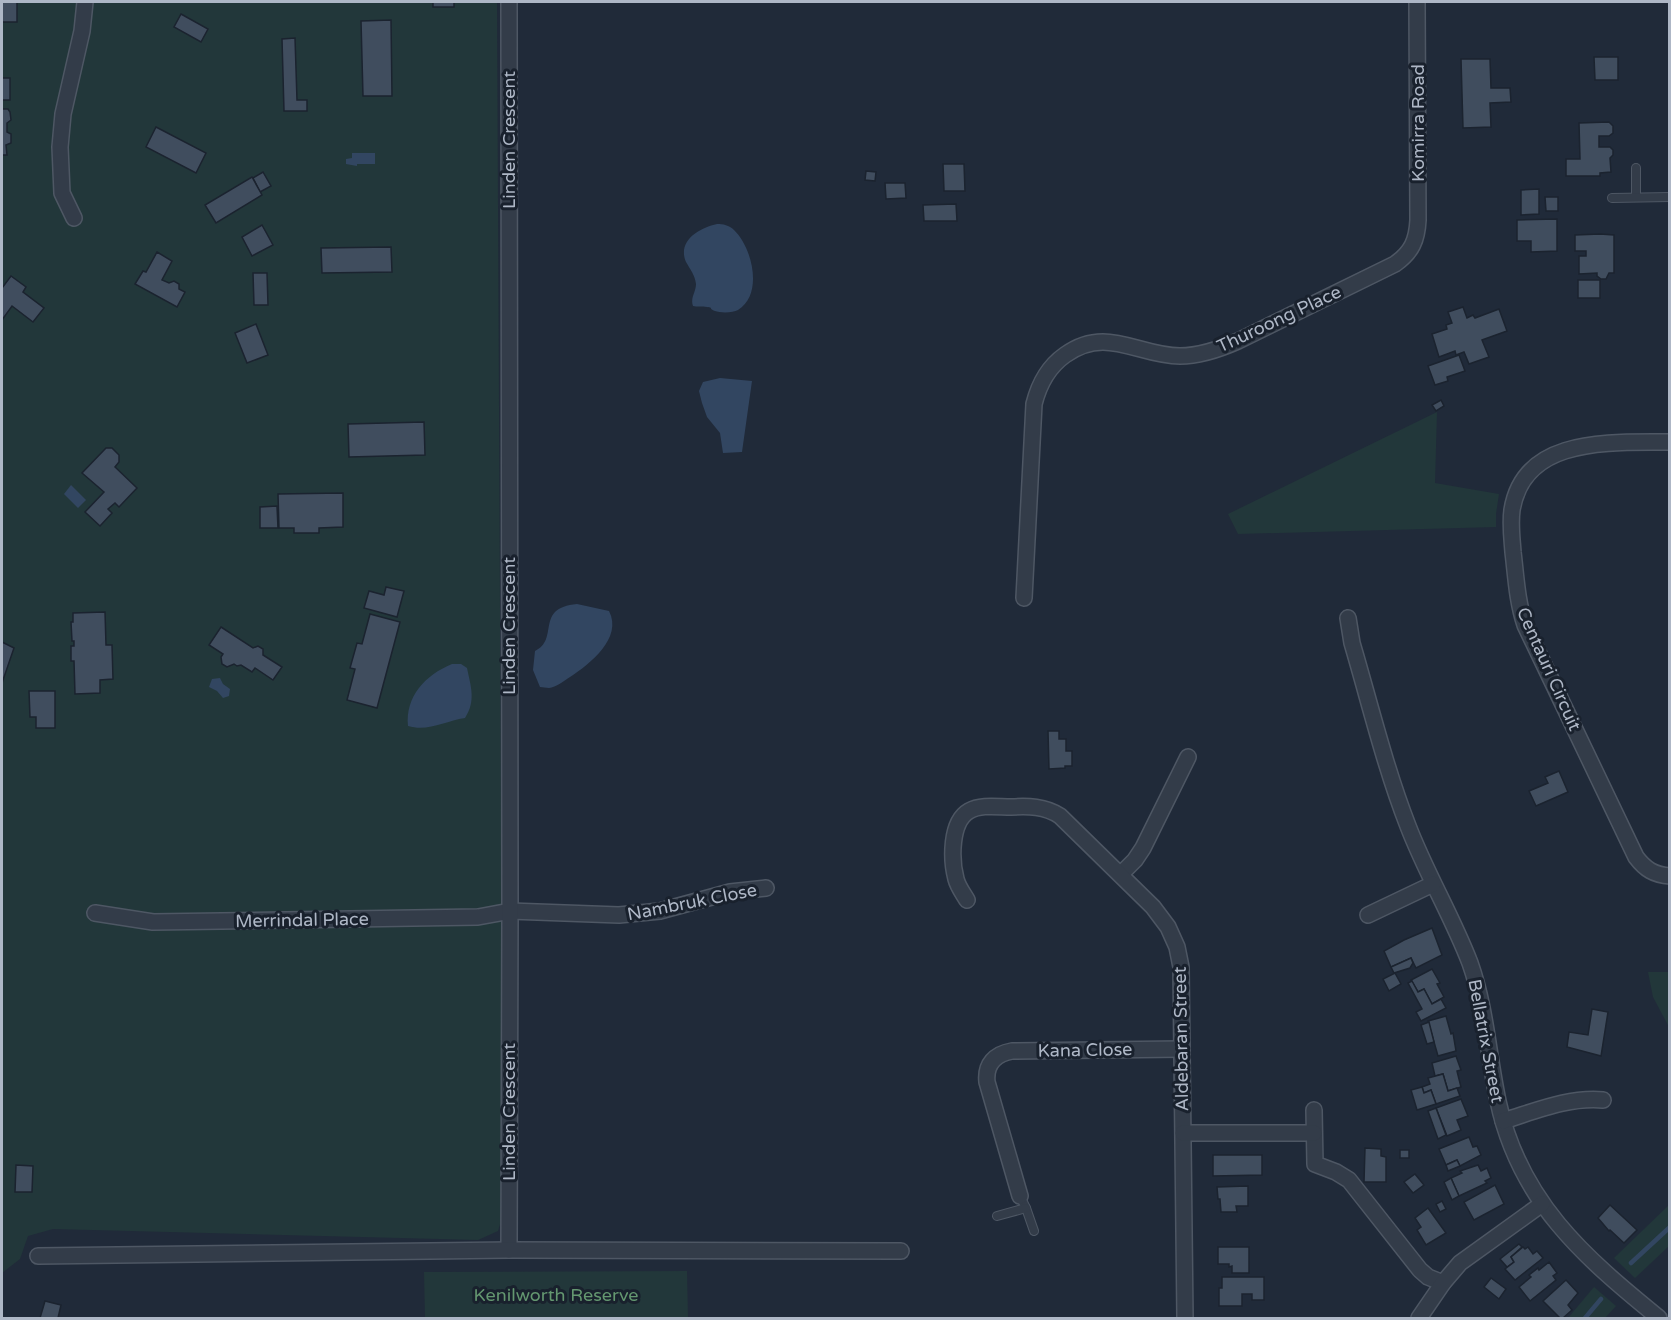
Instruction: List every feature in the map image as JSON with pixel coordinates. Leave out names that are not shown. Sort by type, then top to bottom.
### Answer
[{"type":"street","points":[[74,218],[62,192],[60,147],[64,107],[82,32],[85,2]]},
{"type":"street","name":"Linden Crescent","points":[[509,2],[509,1250]]},
{"type":"street","name":"Komirra Road","points":[[1415,244],[1418,220],[1417,2]]},
{"type":"street","name":"Thuroong Place","points":[[1024,598],[1034,404],[1045,376],[1058,360],[1083,345],[1100,341],[1117,342],[1180,356],[1218,349],[1395,264],[1410,252],[1415,244]]},
{"type":"street","name":"Centauri Circuit","points":[[1670,442],[1590,444],[1566,450],[1547,459],[1532,470],[1522,483],[1514,503],[1511,525],[1517,595],[1525,625],[1636,857],[1647,870],[1658,875],[1670,876]]},
{"type":"street","name":"Bellatrix Street","points":[[1348,618],[1352,643],[1399,799],[1417,850],[1464,949],[1475,980],[1487,1028],[1503,1121],[1518,1162],[1542,1204],[1589,1259],[1659,1318]]},
{"type":"street","points":[[1121,874],[1143,848],[1188,757]]},
{"type":"street","name":"Aldebaran Street","points":[[967,900],[956,879],[954,833],[957,824],[965,814],[980,807],[1027,806],[1055,812],[1121,874],[1168,927],[1177,947],[1180,967],[1185,1318]]},
{"type":"street","points":[[1368,915],[1433,884]]},
{"type":"street","name":"Nambruk Close","points":[[510,911],[619,915],[660,911],[730,892],[766,888]]},
{"type":"street","name":"Merrindal Place","points":[[95,913],[153,922],[478,917],[510,911]]},
{"type":"street","name":"Kana Close","points":[[1023,1202],[987,1082],[986,1056],[1012,1051],[1181,1049]]},
{"type":"street","points":[[1503,1121],[1569,1101],[1603,1100]]},
{"type":"street","points":[[1314,1110],[1315,1164],[1349,1180],[1420,1270],[1428,1277],[1443,1283]]},
{"type":"street","points":[[1183,1133],[1314,1133]]},
{"type":"street","points":[[1419,1318],[1456,1267],[1472,1253],[1542,1204]]},
{"type":"street","points":[[38,1256],[509,1250],[901,1251]]},
{"type":"lane","points":[[1636,168],[1636,197]]},
{"type":"lane","points":[[1612,198],[1670,197]]},
{"type":"lane","points":[[997,1216],[1023,1202],[1034,1231]]},
{"type":"green space","points":[[2,2],[497,2],[503,1214],[498,1231],[478,1240],[53,1229],[28,1236],[20,1259],[2,1273]]},
{"type":"green space","points":[[1437,412],[1435,483],[1499,494],[1496,527],[1238,534],[1228,514]]},
{"type":"green space","points":[[1648,972],[1669,972],[1669,1027],[1653,997]]},
{"type":"green space","points":[[1669,1205],[1669,1246],[1635,1278],[1614,1258]]},
{"type":"green space","name":"Kenilworth Reserve","points":[[687,1271],[688,1318],[425,1318],[424,1272]]},
{"type":"green space","points":[[1594,1287],[1616,1306],[1605,1318],[1568,1318]]},
{"type":"water","points":[[352,153],[375,153],[375,164],[357,164],[357,166],[346,164],[346,159],[352,158]]},
{"type":"water","points":[[717,224],[734,230],[746,247],[752,270],[751,293],[746,303],[733,312],[717,312],[709,307],[693,306],[692,303],[696,284],[686,262],[685,248],[687,242],[697,232]]},
{"type":"water","points":[[720,378],[752,381],[742,452],[723,453],[720,433],[707,417],[702,403],[699,391],[703,382]]},
{"type":"water","points":[[71,485],[86,500],[78,508],[64,494]]},
{"type":"water","points":[[577,604],[609,611],[612,631],[608,640],[595,658],[578,672],[549,688],[540,687],[533,670],[535,651],[546,639],[551,617],[556,611]]},
{"type":"water","points":[[452,664],[461,664],[467,668],[472,700],[465,718],[423,728],[408,726],[410,706],[419,688],[433,674]]},
{"type":"water","points":[[220,678],[223,684],[230,689],[229,696],[223,698],[209,687],[212,679]]},
{"type":"building","points":[[2,2],[17,2],[17,22],[2,22]]},
{"type":"building","points":[[433,2],[454,2],[454,7],[433,7]]},
{"type":"building","points":[[181,14],[208,29],[201,42],[174,27]]},
{"type":"building","points":[[391,20],[392,96],[363,96],[361,21]]},
{"type":"building","points":[[295,38],[297,100],[307,100],[307,111],[284,111],[282,39]]},
{"type":"building","points":[[1594,57],[1618,57],[1618,80],[1595,80]]},
{"type":"building","points":[[1461,59],[1490,59],[1491,88],[1510,88],[1511,102],[1490,103],[1491,127],[1463,128]]},
{"type":"building","points":[[2,78],[10,78],[10,100],[2,100]]},
{"type":"building","points":[[2,109],[8,109],[11,120],[7,123],[11,143],[6,145],[7,155],[2,155]]},
{"type":"building","points":[[1609,122],[1613,126],[1613,133],[1609,136],[1599,136],[1599,147],[1610,147],[1613,150],[1610,158],[1611,172],[1600,173],[1600,176],[1566,176],[1566,159],[1580,159],[1579,123]]},
{"type":"building","points":[[156,127],[206,153],[196,173],[146,147]]},
{"type":"building","points":[[943,164],[964,164],[965,191],[944,191]]},
{"type":"building","points":[[866,171],[876,172],[875,181],[865,180]]},
{"type":"building","points":[[263,172],[271,186],[260,192],[253,178]]},
{"type":"building","points":[[252,177],[262,195],[216,223],[205,205]]},
{"type":"building","points":[[885,183],[905,183],[906,198],[886,199]]},
{"type":"building","points":[[1539,189],[1539,214],[1521,215],[1521,190]]},
{"type":"building","points":[[1545,197],[1558,197],[1558,211],[1546,211]]},
{"type":"building","points":[[956,204],[957,221],[924,221],[923,205]]},
{"type":"building","points":[[1557,219],[1557,251],[1531,252],[1531,241],[1517,241],[1517,220]]},
{"type":"building","points":[[262,225],[273,245],[252,256],[242,237]]},
{"type":"building","points":[[1575,235],[1614,235],[1614,273],[1609,273],[1606,279],[1601,279],[1597,273],[1579,274],[1579,256],[1586,256],[1586,251],[1575,251]]},
{"type":"building","points":[[391,247],[392,272],[322,273],[321,248]]},
{"type":"building","points":[[157,252],[172,261],[162,280],[169,283],[174,281],[179,284],[179,289],[185,292],[177,307],[135,284],[143,271],[146,272]]},
{"type":"building","points":[[253,273],[267,273],[268,305],[254,305]]},
{"type":"building","points":[[11,276],[26,287],[23,292],[44,308],[33,322],[12,306],[2,320],[2,288]]},
{"type":"building","points":[[1578,280],[1600,280],[1600,298],[1578,298]]},
{"type":"building","points":[[1463,307],[1467,318],[1473,315],[1475,318],[1499,309],[1507,331],[1482,340],[1489,357],[1469,364],[1464,352],[1456,355],[1455,351],[1439,357],[1432,334],[1447,329],[1446,325],[1452,323],[1448,312]]},
{"type":"building","points":[[256,324],[268,355],[247,363],[235,333]]},
{"type":"building","points":[[1459,355],[1465,371],[1447,377],[1448,381],[1435,385],[1428,366]]},
{"type":"building","points":[[1441,400],[1444,406],[1436,411],[1432,405]]},
{"type":"building","points":[[424,422],[425,455],[349,457],[348,424]]},
{"type":"building","points":[[106,448],[112,448],[119,455],[119,462],[115,467],[137,488],[119,507],[115,503],[108,509],[112,513],[100,526],[85,512],[104,492],[82,473]]},
{"type":"building","points":[[343,493],[343,527],[319,528],[319,533],[294,533],[294,528],[279,528],[278,494]]},
{"type":"building","points":[[277,506],[278,528],[260,528],[260,507]]},
{"type":"building","points":[[386,587],[404,591],[397,617],[364,608],[369,591],[384,595]]},
{"type":"building","points":[[105,612],[106,645],[112,645],[113,679],[100,680],[100,693],[75,694],[74,661],[71,661],[71,646],[74,646],[71,622],[73,622],[73,613]]},
{"type":"building","points":[[370,614],[400,622],[377,708],[347,700],[355,669],[350,668],[357,643],[362,644]]},
{"type":"building","points":[[221,627],[253,648],[258,646],[263,649],[263,655],[282,667],[273,680],[255,668],[252,672],[241,665],[234,664],[227,667],[222,664],[223,654],[209,645]]},
{"type":"building","points":[[2,642],[14,648],[2,683]]},
{"type":"building","points":[[29,691],[55,691],[55,728],[36,728],[36,717],[30,717]]},
{"type":"building","points":[[1048,731],[1059,731],[1059,739],[1066,739],[1066,751],[1072,751],[1072,766],[1049,769]]},
{"type":"building","points":[[1559,771],[1568,792],[1536,806],[1529,791],[1548,783],[1545,777]]},
{"type":"building","points":[[1432,928],[1442,955],[1416,968],[1411,958],[1391,967],[1384,951]]},
{"type":"building","points":[[1411,958],[1413,963],[1410,968],[1394,973],[1391,967]]},
{"type":"building","points":[[1432,969],[1440,983],[1437,984],[1444,997],[1432,1004],[1424,989],[1418,992],[1411,980]]},
{"type":"building","points":[[1395,973],[1401,984],[1389,991],[1383,979]]},
{"type":"building","points":[[1412,981],[1418,992],[1424,989],[1432,1004],[1441,999],[1446,1008],[1421,1021],[1416,1012],[1422,1009],[1408,983]]},
{"type":"building","points":[[1592,1009],[1608,1012],[1601,1056],[1567,1047],[1569,1032],[1588,1035]]},
{"type":"building","points":[[1446,1016],[1451,1034],[1453,1033],[1456,1051],[1438,1056],[1428,1021]]},
{"type":"building","points":[[1429,1022],[1434,1042],[1427,1044],[1421,1025]]},
{"type":"building","points":[[1456,1056],[1461,1070],[1457,1071],[1461,1087],[1448,1091],[1443,1074],[1435,1076],[1432,1063]]},
{"type":"building","points":[[1443,1074],[1448,1091],[1457,1088],[1460,1096],[1436,1104],[1431,1090],[1424,1093],[1422,1087],[1430,1084],[1428,1078]]},
{"type":"building","points":[[1422,1087],[1424,1093],[1431,1090],[1436,1104],[1417,1110],[1411,1090]]},
{"type":"building","points":[[1461,1099],[1468,1116],[1457,1120],[1461,1130],[1447,1136],[1436,1108]]},
{"type":"building","points":[[1436,1108],[1446,1135],[1438,1139],[1428,1111]]},
{"type":"building","points":[[1469,1137],[1473,1147],[1477,1146],[1481,1155],[1460,1166],[1457,1160],[1446,1165],[1439,1149]]},
{"type":"building","points":[[1365,1148],[1381,1149],[1381,1156],[1386,1157],[1386,1182],[1364,1182]]},
{"type":"building","points":[[1400,1150],[1409,1150],[1409,1158],[1400,1158]]},
{"type":"building","points":[[1213,1155],[1262,1155],[1262,1175],[1213,1176]]},
{"type":"building","points":[[1457,1160],[1460,1166],[1448,1171],[1446,1165]]},
{"type":"building","points":[[16,1165],[33,1166],[32,1192],[15,1192]]},
{"type":"building","points":[[1478,1165],[1481,1171],[1487,1168],[1491,1178],[1485,1181],[1487,1183],[1459,1196],[1451,1178],[1462,1173],[1460,1171]]},
{"type":"building","points":[[1415,1174],[1424,1185],[1413,1193],[1404,1182]]},
{"type":"building","points":[[1451,1178],[1459,1196],[1452,1200],[1444,1182]]},
{"type":"building","points":[[1495,1185],[1504,1204],[1474,1220],[1464,1202]]},
{"type":"building","points":[[1248,1186],[1248,1206],[1236,1206],[1237,1212],[1221,1212],[1217,1187]]},
{"type":"building","points":[[1442,1201],[1446,1209],[1440,1212],[1436,1204]]},
{"type":"building","points":[[1610,1205],[1637,1230],[1624,1243],[1598,1218]]},
{"type":"building","points":[[1428,1208],[1446,1233],[1426,1245],[1417,1230],[1421,1227],[1415,1218]]},
{"type":"building","points":[[1519,1244],[1522,1247],[1511,1257],[1514,1262],[1507,1267],[1500,1259]]},
{"type":"building","points":[[1218,1247],[1249,1247],[1249,1273],[1232,1273],[1232,1266],[1229,1267],[1229,1264],[1218,1264]]},
{"type":"building","points":[[1523,1247],[1525,1249],[1528,1247],[1533,1254],[1537,1251],[1543,1258],[1515,1280],[1505,1269],[1514,1262],[1511,1257]]},
{"type":"building","points":[[1549,1262],[1557,1273],[1553,1276],[1556,1280],[1530,1301],[1519,1287],[1531,1277],[1529,1275]]},
{"type":"building","points":[[1222,1277],[1264,1277],[1264,1300],[1252,1300],[1252,1294],[1242,1294],[1242,1306],[1219,1306],[1219,1288],[1222,1288]]},
{"type":"building","points":[[1491,1278],[1506,1289],[1499,1299],[1484,1287]]},
{"type":"building","points":[[1566,1280],[1578,1293],[1568,1305],[1572,1310],[1560,1318],[1543,1301]]},
{"type":"building","points":[[45,1301],[61,1305],[58,1318],[40,1318]]},
{"type":"waterway","points":[[1631,1263],[1670,1227]]},
{"type":"waterway","points":[[1585,1318],[1601,1299]]}]
